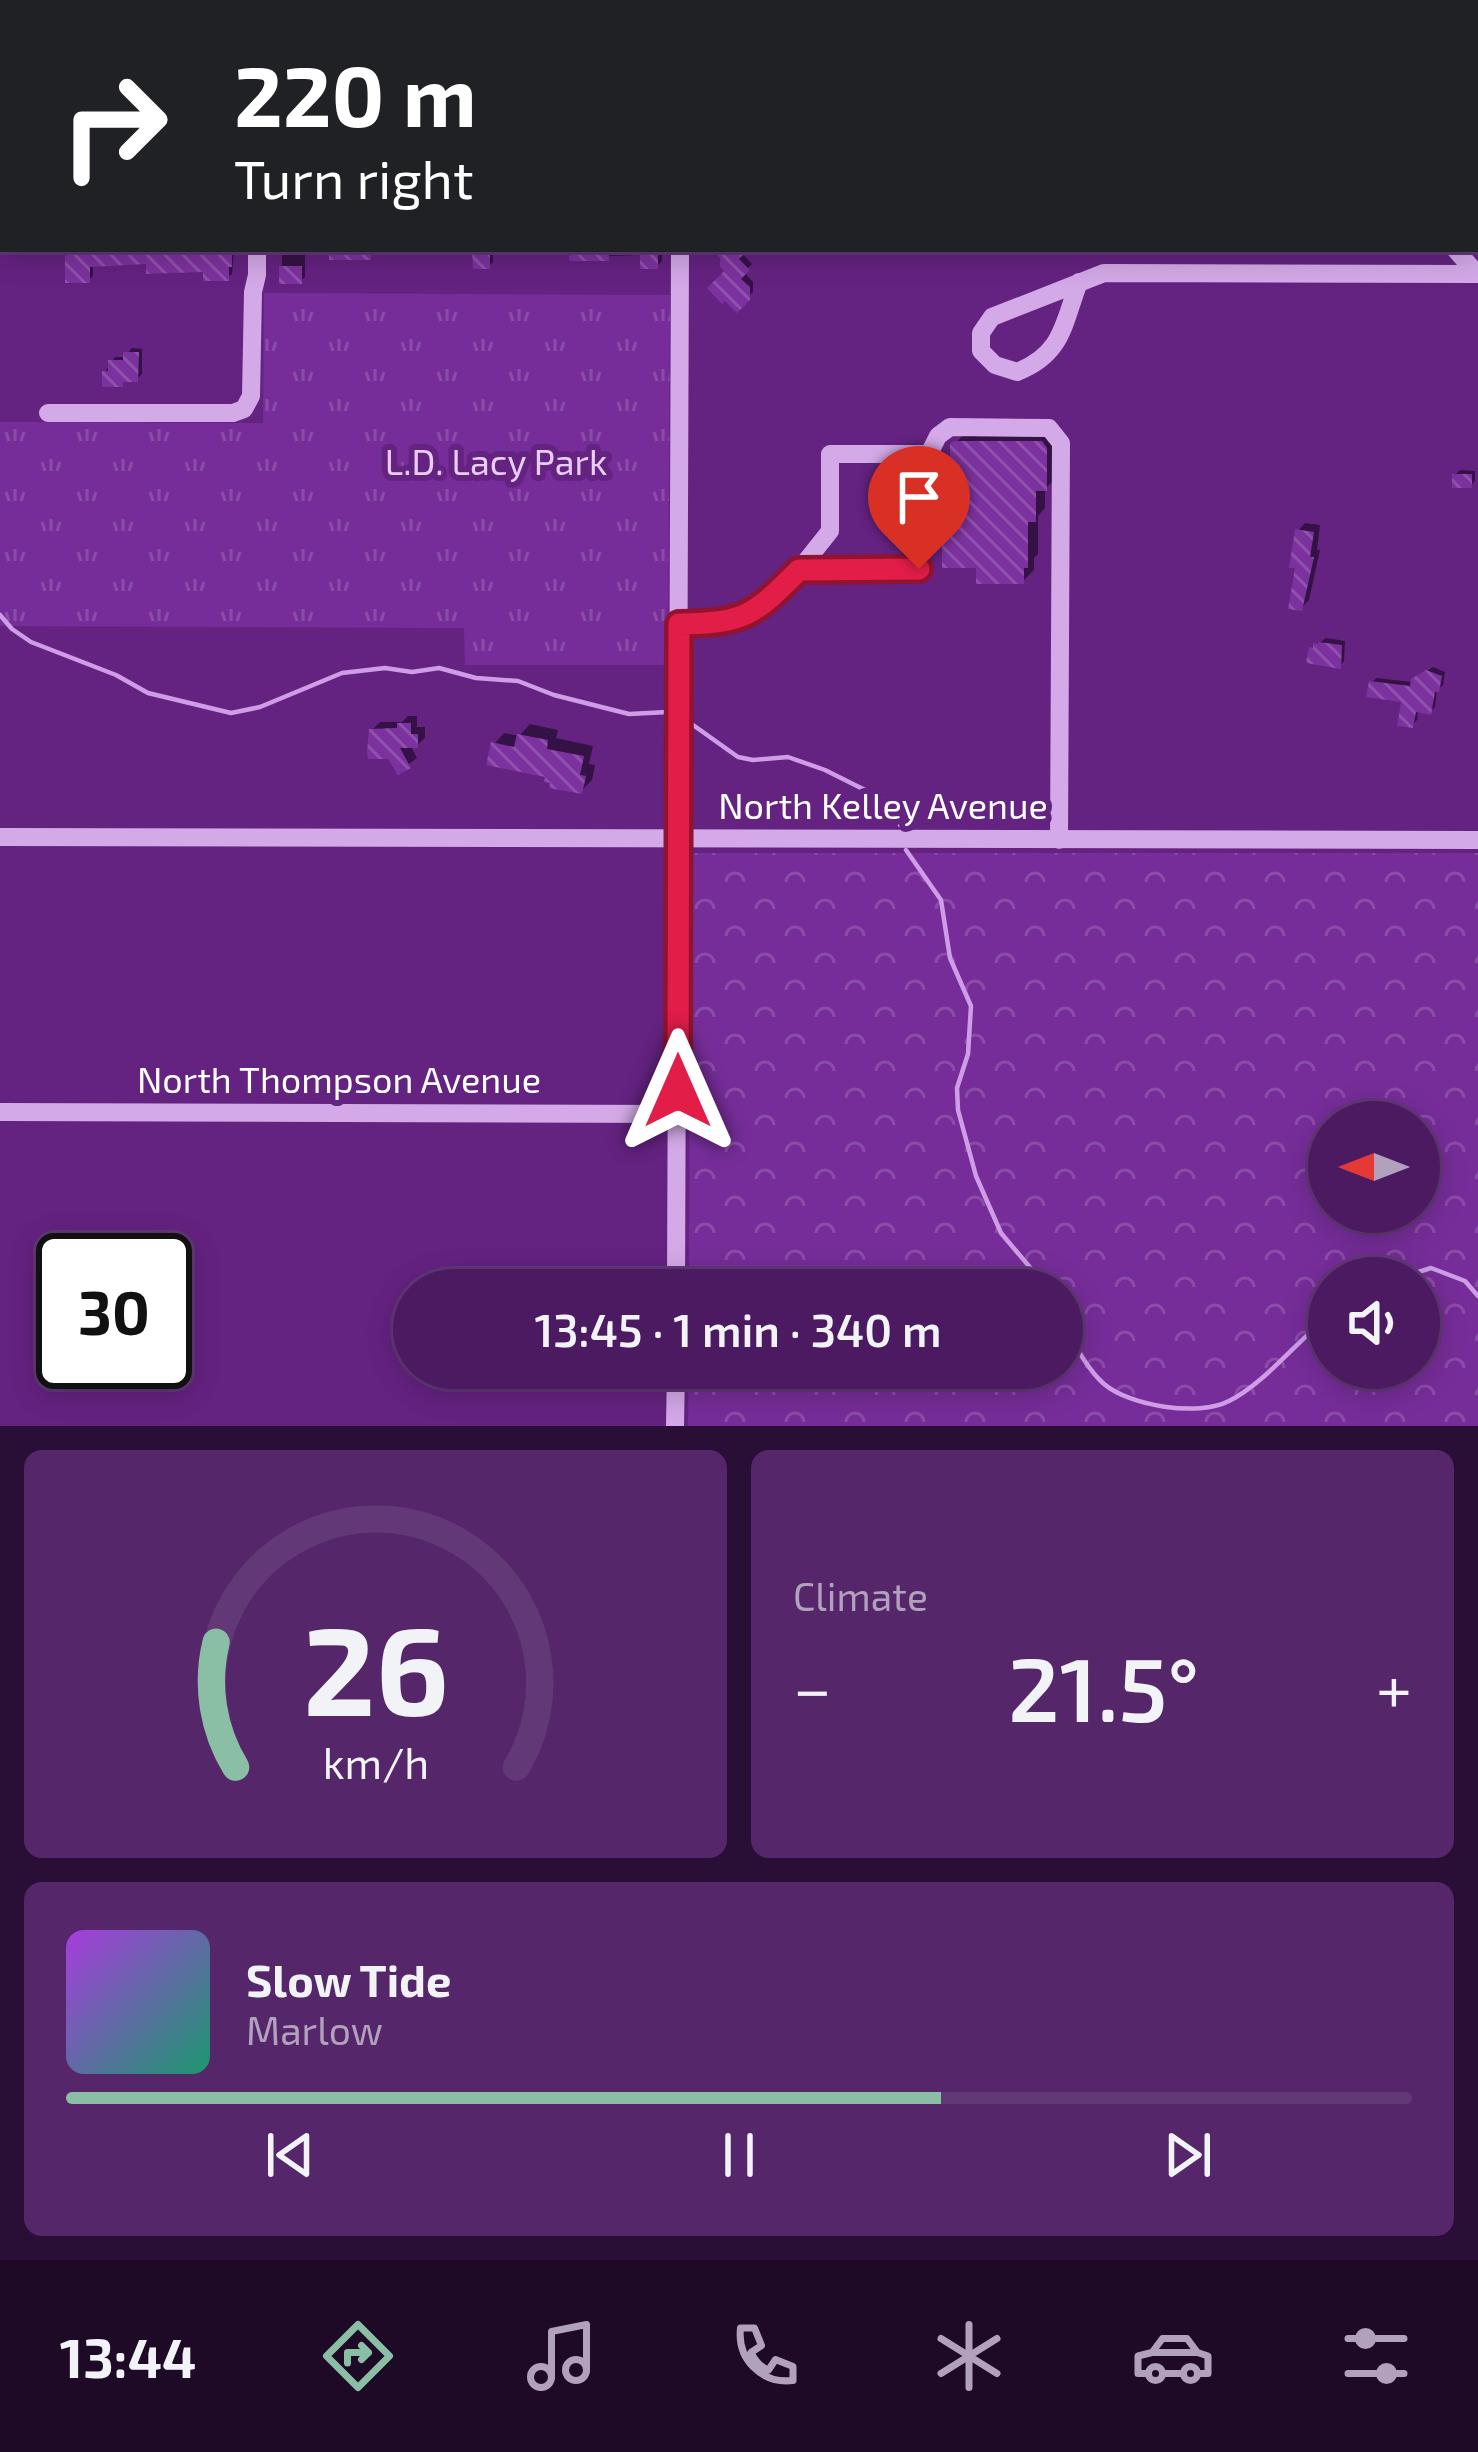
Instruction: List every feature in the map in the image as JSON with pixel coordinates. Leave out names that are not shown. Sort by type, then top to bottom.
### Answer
[{"type":"street","points":[[561,0],[602,0]]},
{"type":"street","points":[[1053,0],[1122,0]]},
{"type":"street","points":[[48,413],[233,413],[244,409],[251,396],[257,252]]},
{"type":"street","points":[[676,1269],[680,252]]},
{"type":"street","points":[[1079,282],[1048,356],[1017,372],[995,365],[981,351],[981,333],[992,317],[1079,282],[1104,273],[1477,274]]},
{"type":"street","points":[[799,570],[919,569],[929,454],[938,436],[950,427],[1049,428],[1060,443],[1060,840]]},
{"type":"street","points":[[679,624],[734,621],[756,610],[799,570],[830,531],[830,454],[929,454]]},
{"type":"street","name":"North Kelley Avenue","points":[[0,837],[1478,841]]},
{"type":"street","name":"North Thompson Avenue","points":[[0,1112],[678,1114]]},
{"type":"street","points":[[675,1426],[676,1389]]},
{"type":"green space","name":"L.D. Lacy Park","points":[[264,293],[670,295],[668,665],[465,665],[464,628],[0,626],[0,422],[263,423]]},
{"type":"green space","points":[[690,853],[1478,853],[1478,1426],[688,1426],[689,1389],[1083,1389],[1083,1269],[689,1269]]},
{"type":"building","points":[[65,252],[232,252],[229,281],[203,281],[203,272],[146,274],[146,264],[90,267],[90,283],[65,283]]},
{"type":"building","points":[[329,252],[371,252],[371,260],[329,260]]},
{"type":"building","points":[[472,252],[490,252],[490,269],[473,269]]},
{"type":"building","points":[[569,252],[609,252],[609,261],[569,261]]},
{"type":"building","points":[[640,252],[658,252],[658,269],[640,269]]},
{"type":"building","points":[[714,252],[746,252],[739,259],[750,270],[741,279],[750,287],[750,300],[737,313],[707,288],[724,271]]},
{"type":"building","points":[[279,266],[302,266],[302,284],[279,284]]},
{"type":"building","points":[[123,352],[139,352],[138,382],[102,387],[108,360],[123,360]]},
{"type":"building","points":[[954,441],[1042,441],[1047,448],[1047,491],[1036,491],[1036,522],[1028,522],[1024,584],[976,584],[976,568],[942,568],[942,506],[956,506],[956,470],[950,464]]},
{"type":"building","points":[[1452,474],[1472,474],[1472,488],[1452,488]]},
{"type":"building","points":[[1295,529],[1314,532],[1310,557],[1314,557],[1302,611],[1288,609]]},
{"type":"building","points":[[1318,642],[1342,645],[1341,669],[1306,663],[1309,647]]},
{"type":"building","points":[[1426,670],[1442,676],[1439,692],[1435,692],[1431,715],[1416,712],[1413,728],[1397,726],[1401,702],[1366,697],[1369,681],[1410,686],[1411,679]]},
{"type":"building","points":[[397,723],[411,723],[411,734],[418,734],[418,748],[400,748],[411,768],[398,775],[388,759],[368,759],[367,752],[369,729],[397,728]]},
{"type":"building","points":[[517,734],[548,740],[547,749],[584,756],[582,794],[549,788],[545,777],[486,765],[491,742],[514,747]]},
{"type":"waterway","points":[[0,615],[31,642],[116,675],[148,693],[231,713],[260,707],[342,673],[385,668],[412,672],[439,668],[476,678],[518,681],[629,714],[668,712]]},
{"type":"waterway","points":[[686,720],[738,757],[788,757],[825,770],[893,804],[900,825]]},
{"type":"waterway","points":[[906,850],[941,900],[950,958],[971,1006],[968,1054],[957,1088],[958,1110],[976,1176],[1001,1233],[1031,1269]]},
{"type":"waterway","points":[[1440,1271],[1465,1281],[1478,1296]]},
{"type":"waterway","points":[[1083,1358],[1104,1384],[1130,1398],[1165,1407],[1200,1408],[1242,1393],[1308,1336]]},
{"type":"route","points":[[678,1091],[679,624],[734,621],[756,610],[799,570],[919,569]]}]
